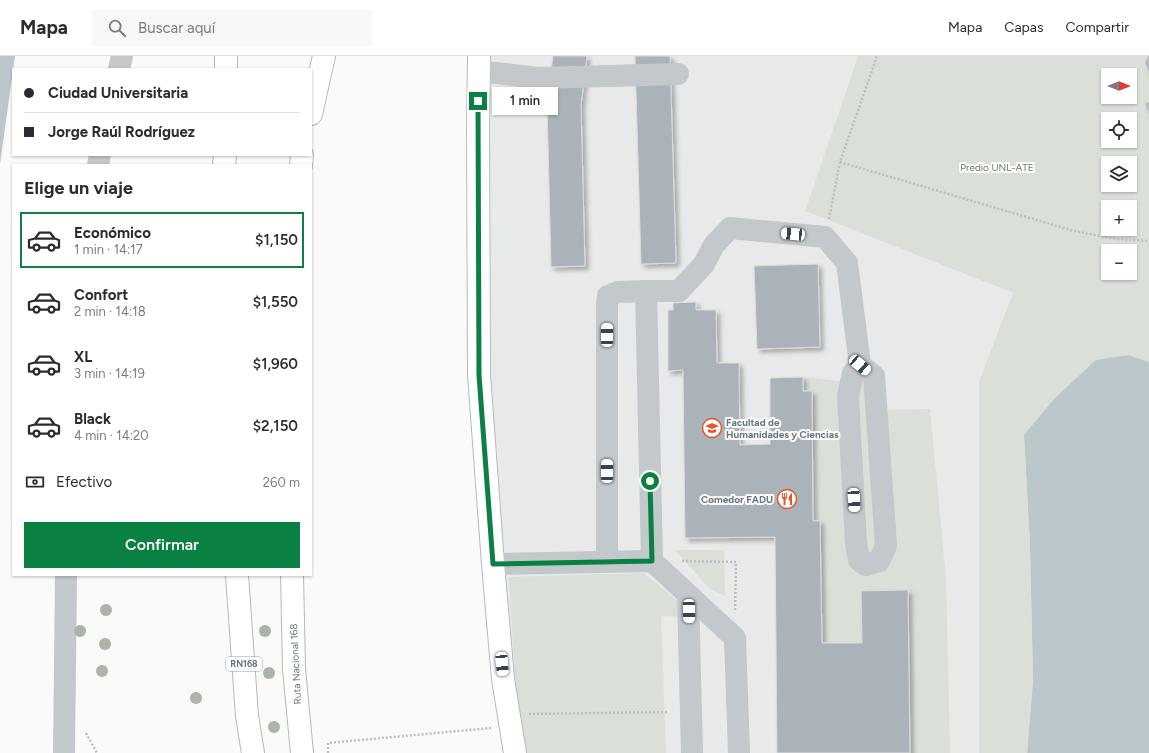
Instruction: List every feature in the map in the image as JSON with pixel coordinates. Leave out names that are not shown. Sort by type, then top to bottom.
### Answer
[{"type":"main road","points":[[309,68],[310,56]]},
{"type":"main road","points":[[312,110],[324,56]]},
{"type":"main road","points":[[479,65],[479,375],[503,679],[505,753]]},
{"type":"main road","name":"RN168","points":[[237,576],[247,716],[253,753]]},
{"type":"main road","name":"Ruta Nacional 168","points":[[292,576],[294,669],[302,753]]},
{"type":"main road","points":[[503,679],[515,753]]},
{"type":"street","points":[[119,68],[122,56]]},
{"type":"street","points":[[479,65],[496,73],[538,78],[678,74]]},
{"type":"street","points":[[607,562],[608,296],[618,292],[679,291],[704,264],[714,245],[730,228],[825,237],[847,263],[860,365],[874,376],[886,546],[879,561],[866,565],[858,560],[856,543],[848,396],[853,373],[860,365]]},
{"type":"street","points":[[646,291],[652,561],[735,638],[739,753]]},
{"type":"street","points":[[493,564],[652,561]]},
{"type":"street","points":[[64,753],[66,576]]},
{"type":"street","points":[[688,596],[692,753]]},
{"type":"path","points":[[825,237],[840,162],[877,56]]},
{"type":"path","points":[[840,162],[1074,231],[1116,239],[1149,241]]},
{"type":"path","points":[[652,561],[736,562],[735,638]]},
{"type":"path","points":[[328,743],[328,753]]},
{"type":"shaded area","points":[[0,56],[15,56],[13,68],[12,68],[0,164]]},
{"type":"shaded area","points":[[485,56],[858,56],[805,211],[1013,293],[979,381],[979,753],[514,753],[493,564]]},
{"type":"shaded area","points":[[1129,355],[1149,362],[1149,753],[1027,753],[1033,680],[1030,547],[1024,435],[1055,398],[1096,360]]},
{"type":"green space","name":"Predio UNL-ATE","points":[[858,56],[1149,56],[1149,362],[1129,355],[1024,435],[1030,547],[1033,680],[1027,753],[979,753],[979,381],[1013,293],[805,211]]},
{"type":"green space","points":[[803,377],[884,386],[885,410],[930,409],[946,579],[950,753],[910,753],[908,590],[861,591],[862,643],[822,643],[820,521],[813,521],[812,391],[803,391]]},
{"type":"green space","points":[[675,550],[724,550],[725,596],[711,590]]},
{"type":"green space","points":[[643,573],[684,606],[685,617],[661,616],[666,753],[521,753],[515,686],[509,577]]},
{"type":"building","points":[[553,56],[587,56],[581,105],[585,266],[551,267],[547,101]]},
{"type":"building","points":[[635,56],[670,56],[676,263],[641,264]]},
{"type":"building","points":[[1149,56],[1149,76],[1145,62]]},
{"type":"building","points":[[1149,102],[1149,117],[1145,103]]},
{"type":"building","points":[[818,264],[820,347],[757,349],[754,266]]},
{"type":"building","points":[[696,302],[696,310],[716,310],[717,363],[739,363],[740,445],[770,444],[770,378],[803,377],[803,391],[812,391],[813,521],[820,521],[822,643],[862,643],[861,591],[908,590],[910,753],[777,753],[775,537],[685,538],[683,370],[668,371],[668,310],[673,310],[673,303]]},
{"type":"place","name":"Facultad de Humanidades y Ciencias","points":[[712,428]]},
{"type":"place","name":"Comedor FADU","points":[[787,499]]},
{"type":"route","points":[[478,101],[479,375],[493,564],[652,561],[650,481]]}]
